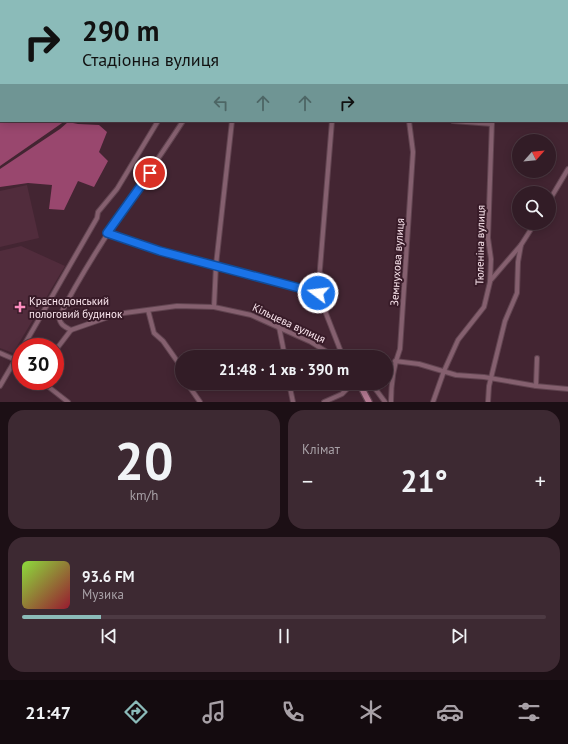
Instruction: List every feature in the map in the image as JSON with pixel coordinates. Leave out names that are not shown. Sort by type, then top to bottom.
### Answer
[{"type":"street","points":[[28,338],[97,218],[98,212],[117,189],[157,122]]},
{"type":"street","points":[[64,339],[71,330],[62,324],[60,317],[83,273],[107,233],[141,186],[182,122]]},
{"type":"street","points":[[214,307],[216,265],[232,122]]},
{"type":"street","points":[[332,122],[318,293],[340,350]]},
{"type":"street","name":"Земнухова вулиця","points":[[393,372],[395,361],[400,349],[413,152],[409,122]]},
{"type":"street","points":[[472,122],[492,123]]},
{"type":"street","name":"Тюленіна вулиця","points":[[433,402],[444,371],[458,340],[484,307],[490,282],[491,259],[488,238],[492,123]]},
{"type":"street","points":[[556,189],[568,169]]},
{"type":"street","points":[[490,282],[521,245],[531,230]]},
{"type":"street","points":[[107,233],[160,251],[318,293]]},
{"type":"street","points":[[488,402],[489,386],[505,321],[517,293],[518,262],[521,245]]},
{"type":"street","name":"Кільцева вулиця","points":[[71,330],[117,314],[177,306],[214,307],[251,315],[310,342],[323,350]]},
{"type":"street","points":[[148,310],[154,333],[163,341],[175,358]]},
{"type":"street","points":[[279,328],[284,350]]},
{"type":"street","points":[[0,353],[12,358]]},
{"type":"street","points":[[536,386],[538,358]]},
{"type":"street","points":[[395,361],[419,364],[456,375],[491,378],[536,386],[568,389]]},
{"type":"street","points":[[0,386],[12,366]]},
{"type":"street","points":[[53,390],[68,402]]},
{"type":"street","points":[[192,390],[200,402]]},
{"type":"street","points":[[290,390],[293,402]]},
{"type":"street","points":[[324,402],[342,394],[346,390]]},
{"type":"street","points":[[363,390],[369,402]]},
{"type":"street","points":[[376,390],[383,401]]},
{"type":"street","name":"Земнухова вулиця","points":[[391,390],[391,402]]},
{"type":"shaded area","points":[[0,122],[64,122],[0,166]]},
{"type":"shaded area","points":[[68,122],[99,125],[107,132],[99,152],[108,161],[94,187],[78,181],[64,210],[49,209],[52,185],[28,183],[0,187],[0,169],[60,129]]},
{"type":"shaded area","points":[[27,185],[39,238],[0,247],[0,191]]},
{"type":"shaded area","name":"Краснодонський пологовий будинок","points":[[21,246],[65,266],[22,338],[12,338],[12,353],[0,348],[0,251]]},
{"type":"place","name":"Краснодонський пологовий будинок","points":[[20,307]]},
{"type":"route","points":[[150,173],[107,233],[160,251],[318,293]]}]
